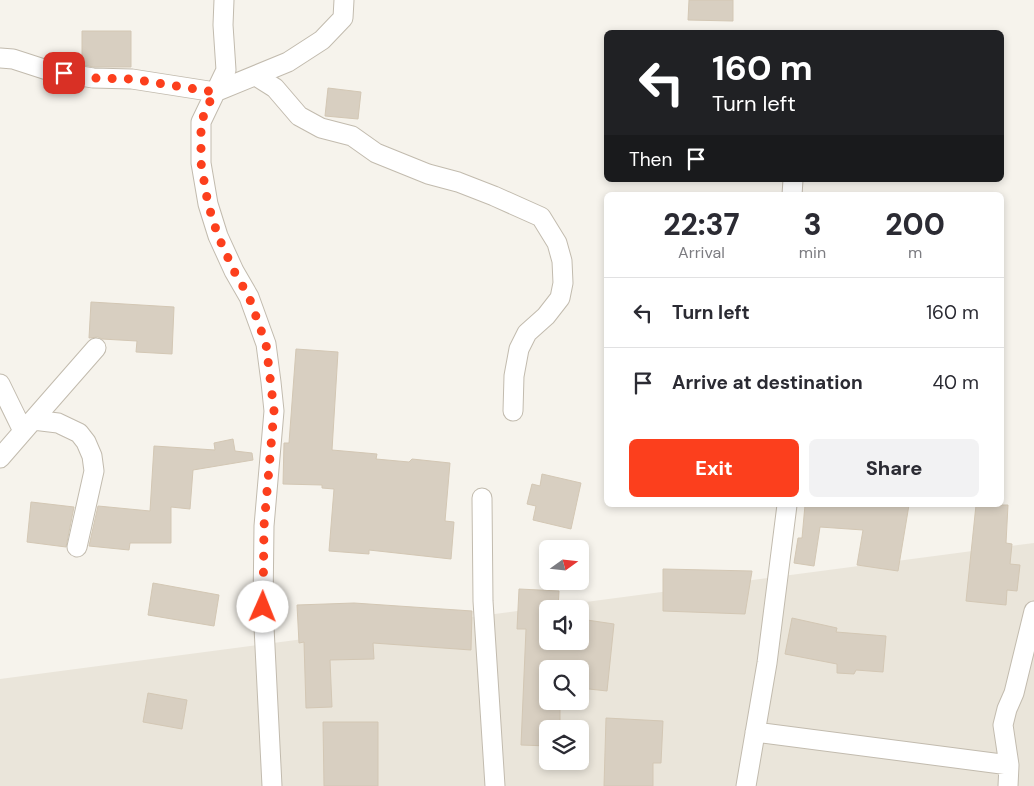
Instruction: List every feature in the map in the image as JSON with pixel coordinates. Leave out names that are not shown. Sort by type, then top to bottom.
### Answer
[{"type":"street","points":[[224,0],[223,24],[226,70],[201,122],[201,163],[208,204],[218,236],[234,271],[249,297],[266,344],[274,411],[264,526],[263,607],[272,786]]},
{"type":"street","points":[[0,58],[13,59],[50,71],[93,78],[132,79],[214,92],[288,62],[322,40],[343,18],[344,0]]},
{"type":"street","points":[[256,76],[275,88],[299,116],[322,128],[352,136],[376,153],[428,174],[458,182],[541,217],[557,242],[562,261],[563,283],[560,298],[546,316],[527,333],[519,349],[514,376],[513,411]]},
{"type":"street","points":[[0,458],[96,348]]},
{"type":"street","points":[[0,384],[28,425]]},
{"type":"street","points":[[28,425],[58,424],[79,433],[86,442],[92,456],[94,471],[77,548]]},
{"type":"street","points":[[482,498],[482,601],[495,786]]},
{"type":"street","points":[[746,786],[767,663],[787,507]]},
{"type":"street","points":[[1008,786],[1009,765],[1004,725],[1007,709],[1014,693],[1034,611]]},
{"type":"street","points":[[755,732],[1009,765]]},
{"type":"shaded area","points":[[1034,543],[1034,786],[0,786],[0,679],[539,608],[539,650],[589,650],[589,602]]},
{"type":"building","points":[[689,0],[733,0],[733,21],[688,20]]},
{"type":"building","points":[[82,31],[131,31],[131,67],[94,67],[82,65]]},
{"type":"building","points":[[328,88],[361,92],[358,119],[325,116]]},
{"type":"building","points":[[91,302],[174,307],[172,354],[136,352],[137,341],[102,339],[98,337],[89,338]]},
{"type":"building","points":[[296,349],[338,352],[332,450],[377,454],[376,459],[409,462],[412,459],[450,463],[445,521],[454,522],[451,559],[369,550],[369,554],[329,551],[334,489],[322,488],[322,485],[283,484],[284,443],[289,443]]},
{"type":"building","points":[[233,439],[235,451],[252,453],[253,460],[193,470],[190,509],[171,507],[171,543],[130,543],[129,550],[89,546],[98,506],[150,511],[154,446],[215,450],[214,443]]},
{"type":"building","points":[[542,474],[581,483],[571,529],[533,520],[536,506],[527,504],[532,484],[540,486]]},
{"type":"building","points":[[31,502],[74,507],[66,547],[27,542]]},
{"type":"building","points":[[1004,505],[1008,505],[1006,543],[1012,544],[1010,564],[1020,565],[1017,591],[1007,590],[1006,605],[966,601],[976,507],[1004,507]]},
{"type":"building","points":[[805,507],[909,507],[898,571],[857,565],[863,530],[820,527],[814,566],[794,563],[798,538],[802,538]]},
{"type":"building","points":[[663,569],[752,571],[745,614],[663,611]]},
{"type":"building","points":[[153,583],[219,595],[214,626],[148,615]]},
{"type":"building","points":[[519,589],[559,591],[558,600],[539,600],[539,650],[589,650],[589,620],[614,624],[607,691],[589,689],[589,660],[539,660],[539,710],[560,710],[560,720],[539,720],[539,746],[521,745],[526,629],[517,629]]},
{"type":"building","points":[[354,603],[472,611],[471,650],[373,643],[374,659],[330,660],[332,707],[306,708],[304,642],[299,643],[297,605]]},
{"type":"building","points":[[792,618],[837,628],[836,632],[886,636],[883,672],[856,670],[854,674],[837,673],[837,664],[785,654]]},
{"type":"building","points":[[148,693],[187,700],[182,729],[143,722]]},
{"type":"building","points":[[606,718],[663,721],[661,763],[653,763],[653,786],[604,786]]},
{"type":"building","points":[[323,722],[378,722],[378,786],[324,786]]},
{"type":"route","points":[[64,73],[93,78],[132,79],[214,92],[201,122],[201,163],[208,204],[218,236],[234,271],[249,297],[266,344],[274,411],[264,526],[263,607]]}]
